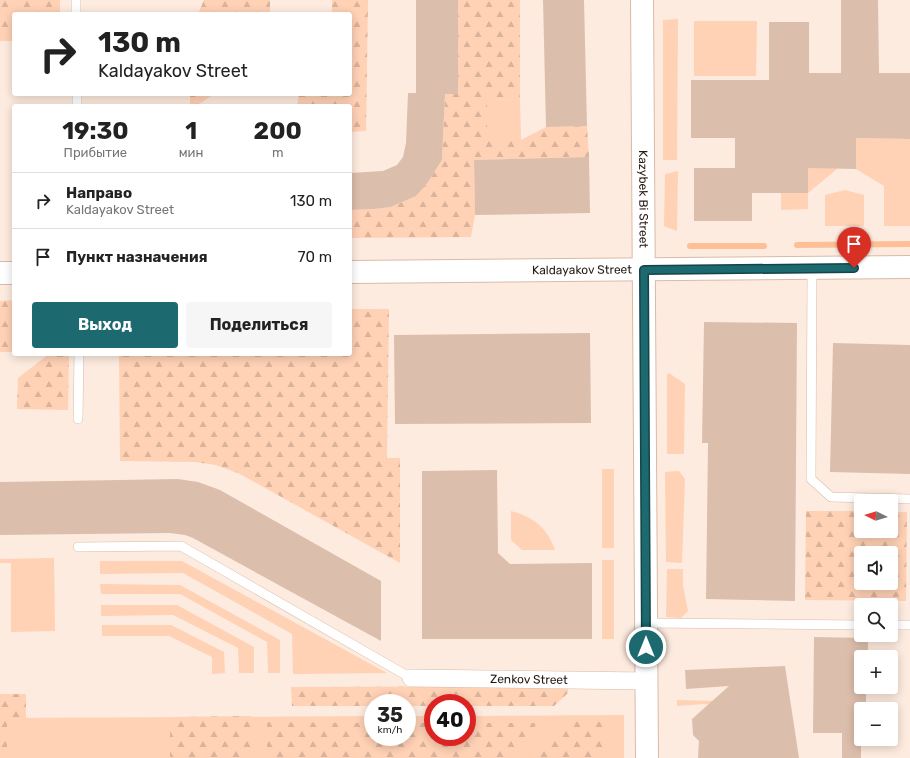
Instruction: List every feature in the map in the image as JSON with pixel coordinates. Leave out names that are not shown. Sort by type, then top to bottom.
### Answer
[{"type":"street","name":"Kazybek Bi Street","points":[[642,0],[648,758]]},
{"type":"street","name":"Kaldayakov Street","points":[[352,272],[910,267]]},
{"type":"street","points":[[0,273],[12,273]]},
{"type":"street","name":"Zenkov Street","points":[[411,678],[647,681]]},
{"type":"lane","points":[[76,0],[76,12]]},
{"type":"lane","points":[[812,268],[811,479],[830,497],[910,499]]},
{"type":"lane","points":[[78,419],[79,356]]},
{"type":"lane","points":[[78,547],[181,546],[411,678]]},
{"type":"lane","points":[[646,623],[854,625]]},
{"type":"lane","points":[[898,625],[910,625]]},
{"type":"green space","points":[[0,0],[60,0],[60,12],[12,12],[12,41],[0,41]]},
{"type":"green space","points":[[204,0],[270,0],[270,12],[199,12]]},
{"type":"green space","points":[[332,0],[368,0],[366,131],[352,132],[352,104],[297,104],[299,96],[352,96],[352,12],[332,12]]},
{"type":"green space","points":[[458,0],[520,0],[520,99],[487,100],[487,140],[521,140],[546,127],[587,126],[589,157],[474,160],[475,215],[471,237],[352,238],[352,210],[391,207],[416,196],[426,185],[442,160],[445,94]]},
{"type":"green space","points":[[678,19],[677,160],[663,160],[663,20]]},
{"type":"green space","points":[[694,21],[757,21],[756,76],[694,76]]},
{"type":"green space","points":[[190,96],[211,96],[199,104],[190,104]]},
{"type":"green space","points":[[520,99],[521,140],[487,140],[486,100]]},
{"type":"green space","points":[[808,138],[837,169],[808,193]]},
{"type":"green space","points":[[856,138],[910,139],[910,226],[884,226],[884,186],[856,169]]},
{"type":"green space","points":[[678,171],[677,231],[664,226],[665,174]]},
{"type":"green space","points":[[845,190],[864,195],[864,226],[825,226],[825,195]]},
{"type":"green space","points":[[781,193],[808,193],[808,209],[781,210]]},
{"type":"green space","points":[[12,300],[12,352],[0,352],[0,301]]},
{"type":"green space","points":[[352,309],[389,309],[387,458],[400,458],[400,563],[240,474],[216,465],[195,462],[120,461],[119,356],[352,356]]},
{"type":"green space","points":[[46,356],[69,356],[68,410],[17,409],[18,378]]},
{"type":"green space","points":[[669,373],[685,384],[684,454],[667,454],[667,374]]},
{"type":"green space","points":[[602,469],[614,469],[614,548],[602,548]]},
{"type":"green space","points":[[679,471],[685,479],[682,563],[666,562],[665,472]]},
{"type":"green space","points":[[511,511],[519,513],[539,524],[548,535],[555,550],[522,550],[511,540]]},
{"type":"green space","points":[[806,511],[854,511],[854,538],[898,538],[898,512],[907,512],[906,601],[898,601],[898,598],[854,598],[854,600],[805,600]]},
{"type":"green space","points":[[54,558],[55,631],[11,632],[11,563],[0,563],[0,559]]},
{"type":"green space","points":[[602,560],[614,560],[614,639],[602,639]]},
{"type":"green space","points":[[100,561],[182,561],[387,673],[293,674],[292,634],[183,573],[100,574]]},
{"type":"green space","points":[[667,569],[683,569],[683,586],[688,611],[681,618],[666,617]]},
{"type":"green space","points":[[100,584],[180,585],[280,640],[280,673],[268,673],[267,642],[180,594],[101,594]]},
{"type":"green space","points":[[101,605],[177,605],[254,647],[254,673],[239,673],[238,648],[173,615],[101,616]]},
{"type":"green space","points":[[102,625],[171,625],[224,652],[225,673],[212,674],[212,657],[169,636],[102,636]]},
{"type":"green space","points":[[568,686],[568,693],[554,706],[476,706],[476,694],[424,694],[424,706],[416,706],[416,694],[364,694],[364,706],[292,706],[291,687]]},
{"type":"green space","points":[[0,694],[26,694],[26,718],[7,718],[7,758],[0,758]]},
{"type":"green space","points":[[677,700],[751,702],[740,707],[703,704],[677,706]]},
{"type":"green space","points":[[624,715],[624,758],[0,758],[0,718],[364,716],[364,746],[416,746],[416,716],[424,716],[424,746],[476,746],[476,716]]},
{"type":"green space","points":[[251,716],[251,758],[170,758],[170,717]]},
{"type":"green space","points":[[567,721],[606,722],[606,758],[530,758]]},
{"type":"green space","points":[[267,722],[364,723],[364,746],[416,746],[416,723],[424,723],[424,746],[476,746],[476,723],[538,723],[504,758],[267,758]]},
{"type":"building","points":[[416,0],[458,0],[458,94],[445,94],[442,160],[426,185],[416,196],[391,207],[352,210],[352,173],[383,171],[397,165],[403,157],[406,143],[408,93],[416,93]]},
{"type":"building","points":[[543,0],[584,0],[587,126],[546,127]]},
{"type":"building","points":[[841,0],[878,0],[879,73],[910,73],[910,139],[856,138],[856,169],[808,168],[808,193],[752,193],[752,221],[694,221],[694,168],[735,168],[735,138],[691,138],[691,80],[769,80],[769,22],[809,22],[809,73],[841,73]]},
{"type":"building","points":[[589,157],[590,213],[475,215],[474,160]]},
{"type":"building","points":[[704,322],[797,323],[795,601],[706,599],[708,443],[702,443]]},
{"type":"building","points":[[590,333],[591,423],[395,424],[394,335]]},
{"type":"building","points":[[833,343],[910,345],[910,474],[830,472]]},
{"type":"building","points":[[497,470],[498,553],[510,564],[592,563],[592,639],[422,639],[422,471]]},
{"type":"building","points":[[178,479],[198,482],[220,490],[381,581],[381,641],[185,535],[170,533],[0,535],[0,482]]},
{"type":"building","points":[[814,637],[854,638],[854,642],[868,642],[868,650],[854,650],[854,694],[866,694],[866,702],[854,702],[854,746],[861,746],[861,758],[842,758],[842,733],[813,733]]},
{"type":"building","points":[[785,666],[799,758],[698,758],[699,741],[693,735],[692,719],[729,686],[686,689],[685,670]]},
{"type":"waterway","points":[[797,245],[910,244]]},
{"type":"waterway","points":[[690,246],[764,246]]},
{"type":"route","points":[[646,647],[644,270],[854,268]]}]
